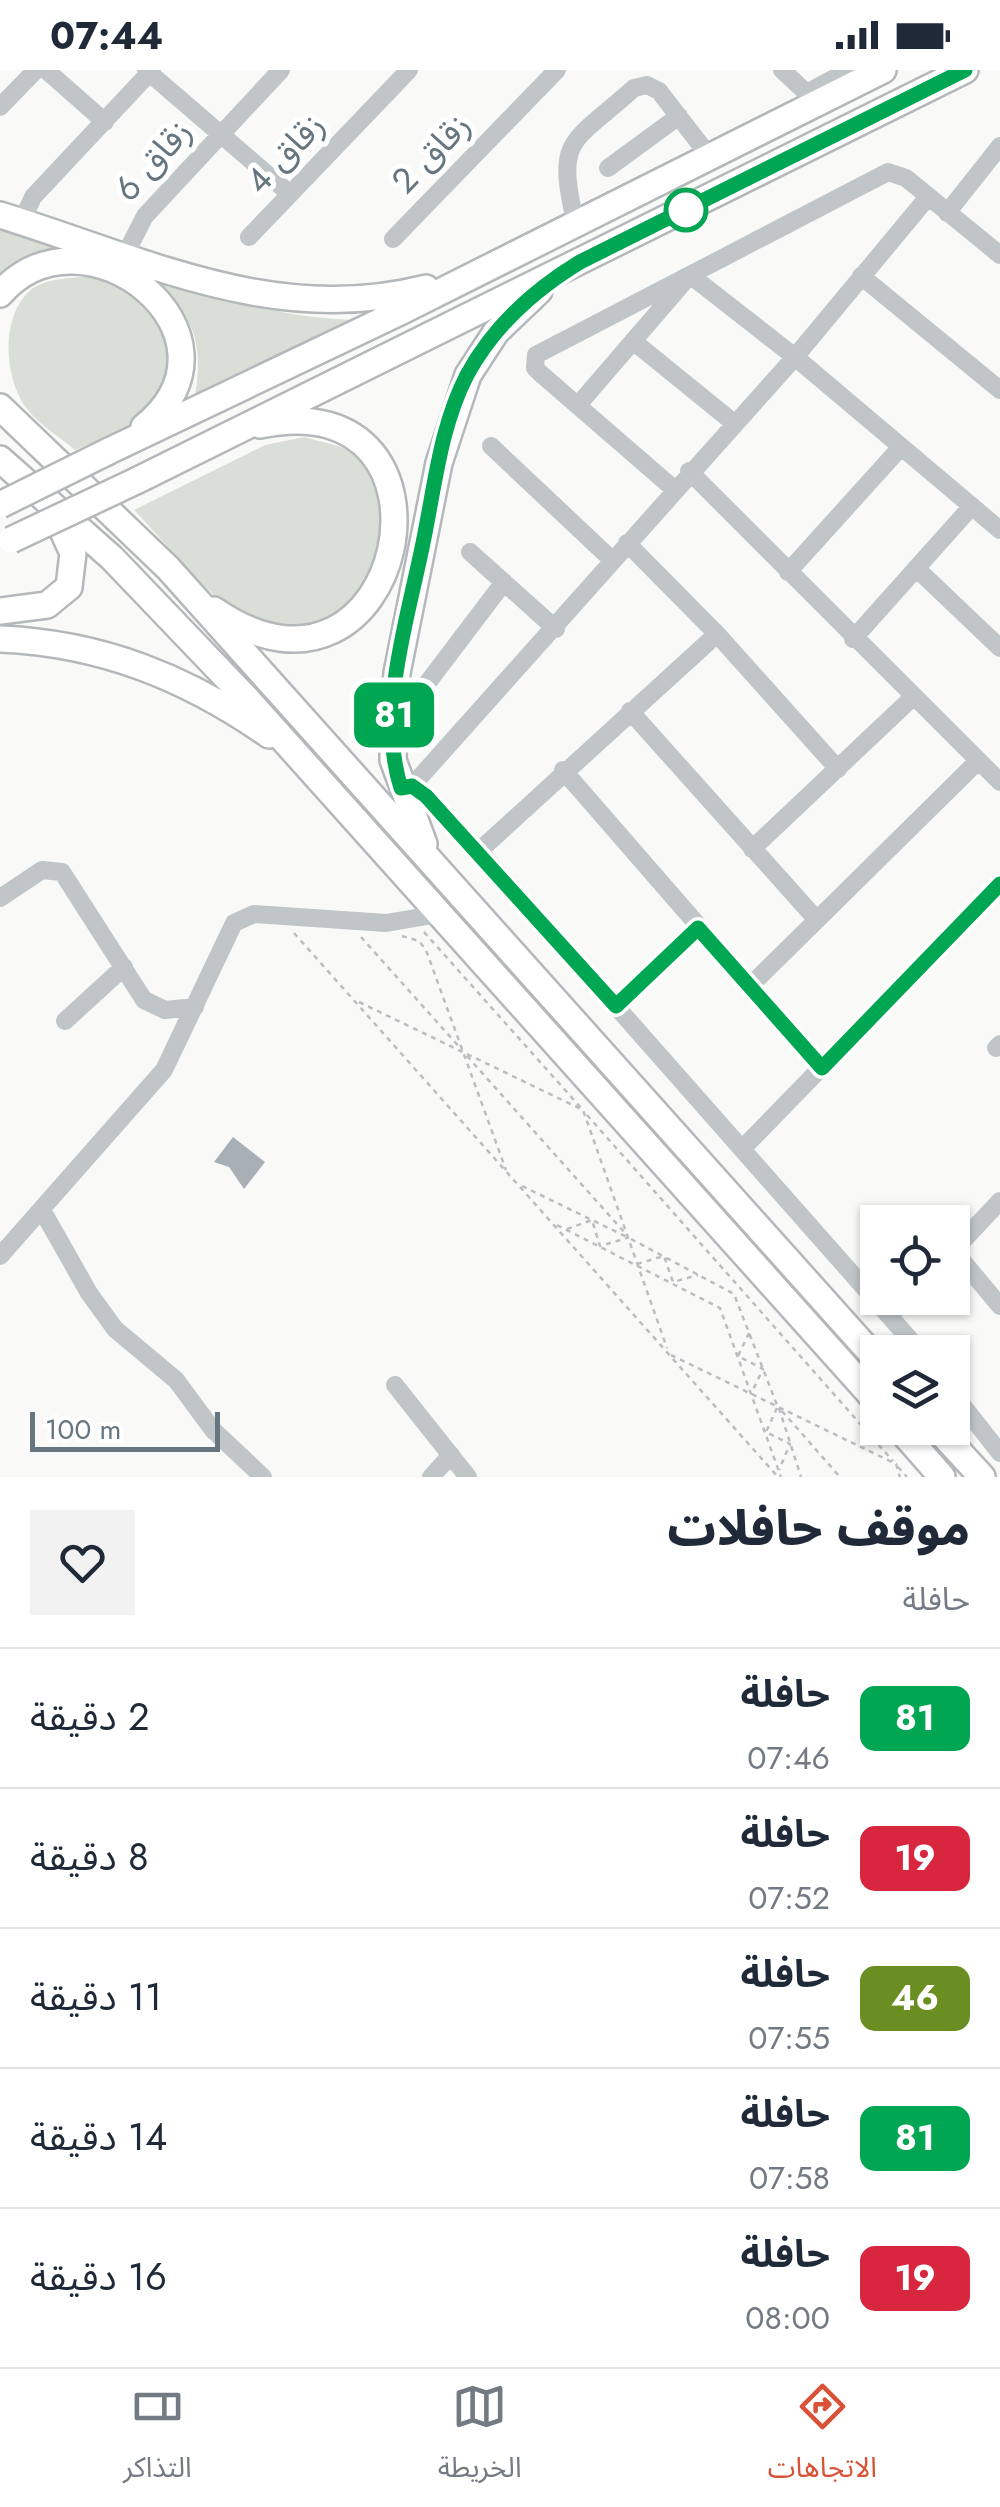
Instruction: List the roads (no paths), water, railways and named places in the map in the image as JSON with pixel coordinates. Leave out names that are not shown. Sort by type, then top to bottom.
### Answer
[{"type":"highway","points":[[0,505],[576,225],[710,157],[812,98],[882,70]]},
{"type":"highway","points":[[5,543],[965,70]]},
{"type":"highway","points":[[11,218],[245,292],[310,302],[406,293],[492,265]]},
{"type":"highway","points":[[0,294],[28,270],[70,262],[107,267],[157,297],[177,332],[179,370],[165,410],[115,448]]},
{"type":"highway","points":[[458,894],[421,840],[407,787],[393,760],[395,698],[439,464],[455,403],[496,332],[534,294],[580,262]]},
{"type":"highway","points":[[0,398],[27,432]]},
{"type":"highway","points":[[0,407],[223,616],[277,636],[308,635],[340,624],[364,607],[383,578],[394,543],[395,503],[370,454],[339,431],[309,422],[270,423],[231,432]]},
{"type":"highway","points":[[0,459],[112,558],[303,763],[427,918],[860,1384]]},
{"type":"highway","points":[[0,611],[47,605],[65,592],[72,579],[70,542],[42,494]]},
{"type":"highway","points":[[168,568],[860,1341]]},
{"type":"highway","points":[[0,639],[68,644],[128,661],[247,722],[303,763]]},
{"type":"highway","points":[[914,1445],[942,1477]]},
{"type":"highway","points":[[953,1445],[982,1477]]},
{"type":"street","points":[[0,107],[36,70]]},
{"type":"street","points":[[46,70],[105,122]]},
{"type":"street","name":"زقاق 6","points":[[125,255],[145,216],[281,70]]},
{"type":"street","name":"زقاق 4","points":[[249,237],[409,70]]},
{"type":"street","name":"زقاق 2","points":[[393,239],[558,70]]},
{"type":"street","points":[[782,70],[812,98],[849,70]]},
{"type":"street","points":[[11,218],[149,71],[290,194]]},
{"type":"street","points":[[576,225],[564,174],[570,146],[634,88],[646,85],[659,91],[710,157]]},
{"type":"street","points":[[608,168],[679,116]]},
{"type":"street","points":[[947,213],[1000,146]]},
{"type":"street","points":[[674,488],[535,368],[536,355],[888,172],[900,174],[1000,255]]},
{"type":"street","points":[[860,1278],[479,851],[407,787],[556,629],[674,488],[795,357],[928,197]]},
{"type":"street","points":[[578,405],[690,275]]},
{"type":"street","points":[[690,275],[795,357],[1000,530]]},
{"type":"street","points":[[861,276],[1000,390]]},
{"type":"street","points":[[634,341],[734,422]]},
{"type":"street","points":[[491,446],[612,560]]},
{"type":"street","points":[[788,572],[901,447]]},
{"type":"street","points":[[689,471],[853,640],[1000,782]]},
{"type":"street","points":[[853,640],[972,506]]},
{"type":"street","points":[[627,544],[717,634],[838,769]]},
{"type":"street","points":[[470,552],[556,629]]},
{"type":"street","points":[[916,568],[1000,648]]},
{"type":"street","points":[[395,698],[416,698],[504,582]]},
{"type":"street","points":[[479,851],[563,770],[717,634]]},
{"type":"street","points":[[752,849],[912,697]]},
{"type":"street","points":[[630,711],[817,920]]},
{"type":"street","points":[[749,987],[978,761]]},
{"type":"street","points":[[563,770],[822,1068]]},
{"type":"street","points":[[0,898],[42,870],[62,872],[140,996],[154,1007],[195,1007]]},
{"type":"street","points":[[743,1148],[1000,884]]},
{"type":"street","points":[[0,1256],[154,1084],[173,1056],[226,932],[243,917],[427,918]]},
{"type":"street","points":[[616,1006],[698,928]]},
{"type":"street","points":[[65,1021],[124,967]]},
{"type":"street","points":[[970,1233],[1000,1201]]},
{"type":"street","points":[[42,1210],[89,1293],[115,1329],[176,1380],[213,1430],[264,1477]]},
{"type":"street","points":[[970,1271],[1000,1306]]},
{"type":"street","points":[[893,1315],[908,1335]]},
{"type":"street","points":[[395,1385],[468,1477]]},
{"type":"street","points":[[970,1415],[1000,1453]]},
{"type":"street","points":[[431,1477],[451,1456]]}]
